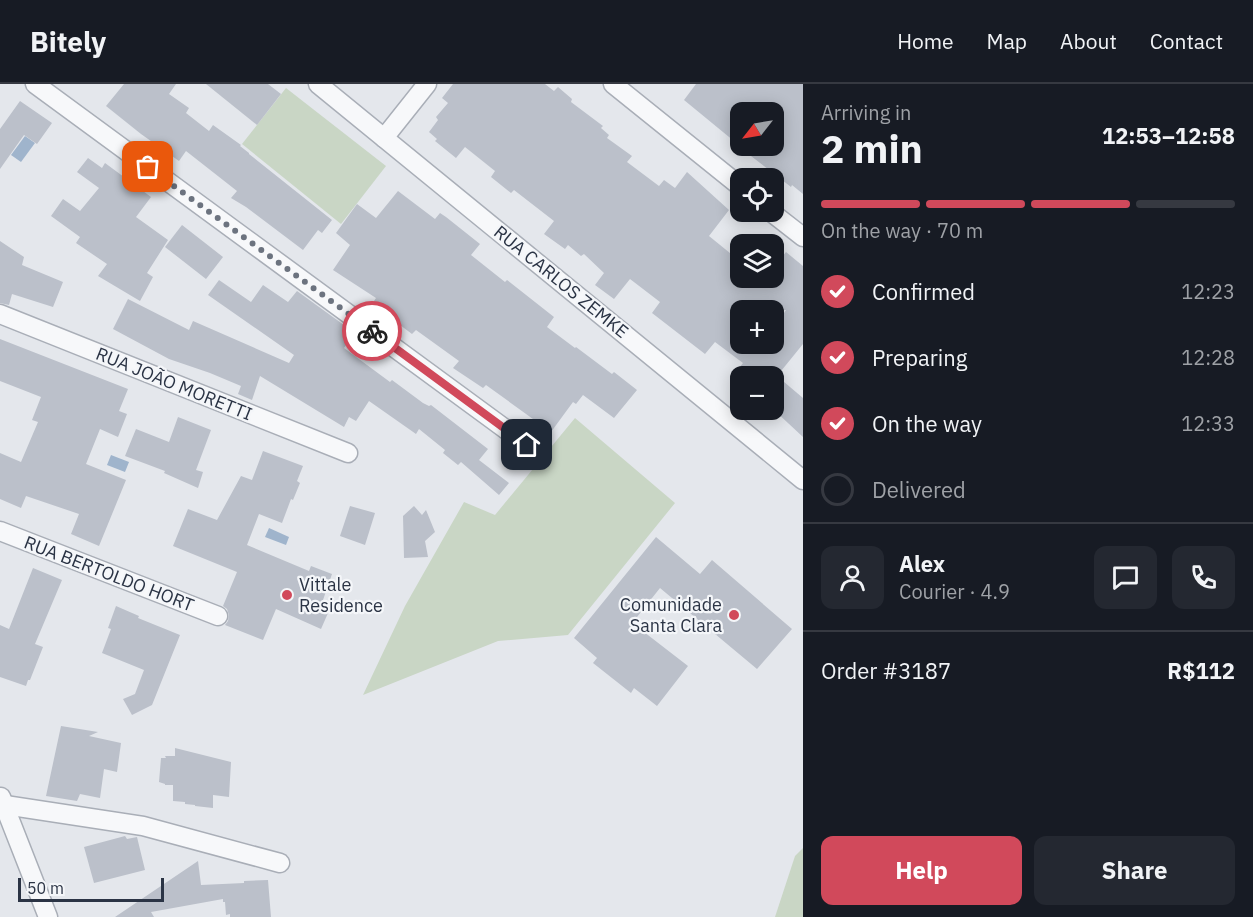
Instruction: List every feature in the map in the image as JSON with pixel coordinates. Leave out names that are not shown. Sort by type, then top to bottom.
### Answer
[{"type":"street","points":[[35,84],[527,445]]},
{"type":"street","name":"RUA CARLOS ZEMKE","points":[[318,84],[803,480]]},
{"type":"street","points":[[384,138],[427,84]]},
{"type":"street","points":[[613,84],[730,178]]},
{"type":"street","points":[[784,222],[803,237]]},
{"type":"street","name":"RUA JOÃO MORETTI","points":[[0,314],[348,453]]},
{"type":"street","name":"RUA BERTOLDO HORT","points":[[0,531],[218,616]]},
{"type":"street","points":[[2,800],[143,826],[280,863]]},
{"type":"street","points":[[2,800],[48,917]]},
{"type":"green space","points":[[286,88],[386,166],[341,224],[242,144]]},
{"type":"green space","points":[[575,418],[675,503],[568,635],[498,641],[363,695],[405,606],[464,502],[495,515]]},
{"type":"green space","points":[[803,848],[803,917],[775,917],[795,856]]},
{"type":"water","points":[[25,136],[35,143],[21,162],[11,155]]},
{"type":"water","points":[[111,455],[129,462],[125,472],[107,465]]},
{"type":"water","points":[[269,528],[289,537],[286,545],[265,537]]},
{"type":"building","points":[[124,84],[176,84],[169,94],[189,108],[186,113],[209,131],[213,125],[241,145],[249,154],[332,220],[322,233],[318,230],[303,250],[231,198],[237,191],[186,151],[179,161],[106,106]]},
{"type":"building","points":[[206,84],[268,84],[281,94],[257,125]]},
{"type":"building","points":[[453,84],[545,84],[554,91],[558,87],[572,99],[571,102],[603,126],[601,128],[609,135],[607,138],[632,156],[627,162],[659,186],[664,180],[675,188],[687,172],[729,210],[709,236],[730,253],[730,288],[784,288],[784,254],[786,252],[803,266],[803,344],[784,367],[741,366],[743,363],[731,354],[784,354],[784,313],[786,310],[784,310],[784,300],[730,300],[730,353],[715,342],[705,354],[652,313],[660,302],[630,279],[614,299],[595,285],[604,273],[584,254],[581,256],[568,245],[565,249],[544,234],[554,221],[514,190],[511,193],[491,177],[495,171],[465,147],[456,158],[435,141],[437,139],[429,132],[438,120],[436,117],[448,103],[442,98]]},
{"type":"building","points":[[696,84],[803,84],[803,194],[784,182],[784,168],[766,168],[751,156],[784,156],[784,102],[730,102],[730,138],[684,100]]},
{"type":"building","points":[[20,101],[52,123],[37,144],[24,135],[0,169],[0,129]]},
{"type":"building","points":[[88,158],[102,168],[105,163],[151,197],[136,217],[168,240],[147,273],[153,277],[140,301],[98,276],[107,264],[76,243],[80,237],[51,216],[63,199],[80,211],[99,188],[77,172]]},
{"type":"building","points":[[398,191],[435,219],[440,213],[480,244],[471,255],[554,317],[547,327],[637,390],[614,418],[583,395],[576,404],[573,402],[551,432],[486,385],[483,388],[453,368],[459,361],[416,330],[412,334],[372,304],[376,298],[333,270],[350,245],[336,233],[357,204],[376,218]]},
{"type":"building","points":[[182,225],[223,257],[206,279],[165,247]]},
{"type":"building","points":[[0,241],[24,257],[22,265],[63,282],[53,307],[12,294],[9,305],[0,303]]},
{"type":"building","points":[[219,280],[251,302],[263,285],[288,302],[297,291],[355,333],[344,348],[390,382],[392,380],[423,403],[431,405],[488,449],[479,460],[509,483],[499,495],[461,462],[458,465],[443,453],[445,450],[419,429],[416,434],[369,401],[356,421],[349,417],[344,427],[260,376],[252,400],[238,394],[241,386],[169,359],[113,329],[128,299],[189,330],[193,321],[289,363],[294,355],[208,295]]},
{"type":"building","points":[[0,339],[128,389],[119,411],[127,414],[118,437],[100,429],[86,464],[126,480],[99,546],[71,534],[79,514],[26,496],[21,508],[0,499],[0,453],[21,462],[38,422],[32,420],[41,397],[0,381]]},
{"type":"building","points":[[784,382],[803,398],[803,437],[784,419]]},
{"type":"building","points":[[178,417],[211,430],[196,470],[203,472],[198,488],[164,473],[165,471],[125,456],[136,429],[169,442]]},
{"type":"building","points":[[263,451],[303,466],[297,481],[300,483],[282,523],[259,514],[247,545],[309,571],[311,566],[332,574],[323,600],[332,604],[321,629],[276,609],[263,640],[225,625],[229,615],[223,606],[237,572],[173,546],[188,509],[217,520],[241,476],[252,480]]},
{"type":"building","points":[[350,506],[375,513],[365,545],[340,536]]},
{"type":"building","points":[[414,506],[422,515],[426,510],[435,532],[425,541],[428,557],[404,558],[403,516]]},
{"type":"building","points":[[656,537],[700,574],[712,560],[792,629],[757,669],[660,588],[637,617],[647,627],[644,632],[688,666],[657,706],[634,688],[631,693],[593,663],[597,658],[574,638]]},
{"type":"building","points":[[33,568],[62,580],[35,644],[43,647],[26,686],[0,677],[0,625],[9,629]]},
{"type":"building","points":[[116,606],[139,616],[138,618],[180,635],[152,705],[132,715],[123,699],[135,694],[144,670],[102,653]]},
{"type":"building","points":[[61,726],[98,732],[89,736],[121,743],[117,772],[104,769],[100,798],[80,794],[77,801],[46,796]]},
{"type":"building","points":[[175,748],[231,762],[229,797],[213,795],[213,808],[173,801],[173,785],[159,782],[161,758],[175,756]]},
{"type":"building","points":[[125,836],[127,839],[137,837],[145,870],[94,883],[84,847]]},
{"type":"building","points":[[198,861],[201,885],[268,880],[271,917],[230,917],[230,914],[226,915],[223,899],[151,912],[154,917],[115,917]]},
{"type":"way so far","points":[[148,167],[372,331]]},
{"type":"place","name":"Vittale Residence","points":[[287,595]]},
{"type":"place","name":"Comunidade Santa Clara","points":[[734,615]]},
{"type":"route","points":[[372,331],[527,445]]}]
